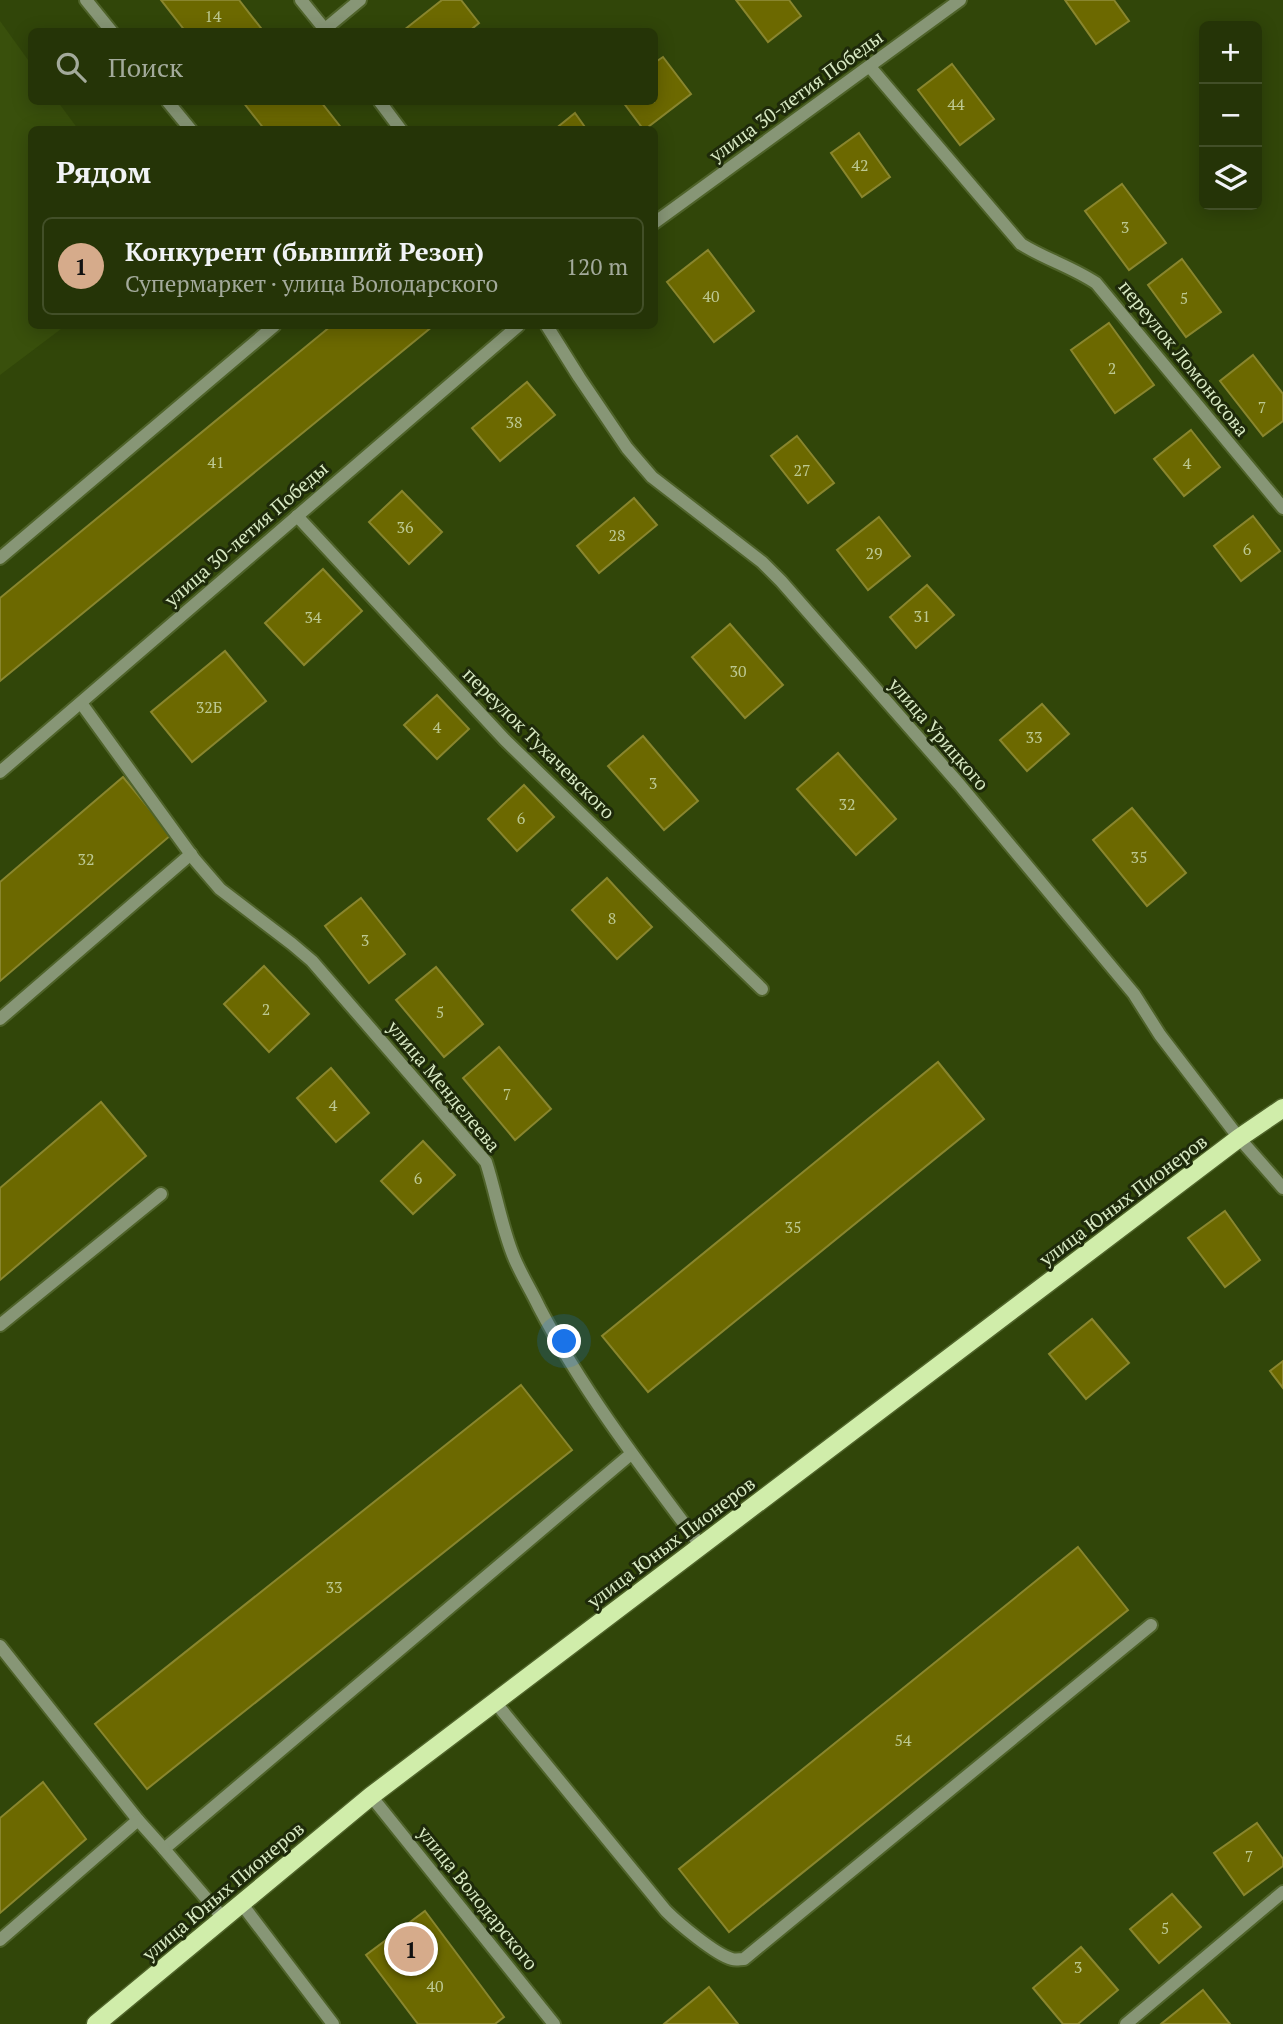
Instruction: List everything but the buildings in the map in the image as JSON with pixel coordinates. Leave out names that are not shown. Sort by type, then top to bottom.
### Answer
[{"type":"main road","name":"улица Юных Пионеров","points":[[96,2024],[371,1796],[1239,1138],[1283,1108]]},
{"type":"street","points":[[86,0],[109,28]]},
{"type":"street","points":[[301,0],[324,28]]},
{"type":"street","points":[[328,28],[360,0]]},
{"type":"street","name":"улица 30-летия Победы","points":[[658,220],[960,0]]},
{"type":"street","name":"переулок Ломоносова","points":[[870,67],[1021,244],[1096,282],[1283,508]]},
{"type":"street","points":[[170,105],[188,126]]},
{"type":"street","points":[[382,105],[398,126]]},
{"type":"street","points":[[0,558],[270,329]]},
{"type":"street","name":"улица 30-летия Победы","points":[[0,772],[515,329]]},
{"type":"street","name":"улица Урицкого","points":[[549,329],[628,448],[652,477],[762,562],[781,581],[959,784],[1135,994],[1160,1035],[1239,1138],[1283,1188]]},
{"type":"street","name":"переулок Тухачевского","points":[[297,516],[505,740],[762,989]]},
{"type":"street","name":"улица Менделеева","points":[[81,703],[191,854],[220,889],[312,961],[486,1163],[514,1257],[562,1351],[631,1454],[701,1546]]},
{"type":"street","points":[[0,1019],[191,854]]},
{"type":"street","points":[[0,1325],[162,1194]]},
{"type":"street","points":[[164,1849],[631,1454]]},
{"type":"street","points":[[495,1702],[666,1911],[680,1925],[724,1955],[734,1960],[744,1959],[1151,1625]]},
{"type":"street","points":[[0,1646],[138,1820],[223,1918]]},
{"type":"street","name":"улица Володарского","points":[[371,1796],[554,2024]]},
{"type":"street","points":[[0,1940],[138,1820]]},
{"type":"street","points":[[1126,2024],[1283,1892]]},
{"type":"street","points":[[241,1903],[333,2024]]},
{"type":"shaded area","points":[[0,21],[28,60],[28,105],[60,105],[76,126],[28,126],[28,329],[61,329],[0,375]]},
{"type":"place","name":"Конкурент (бывший Резон)","points":[[411,1949]]}]
